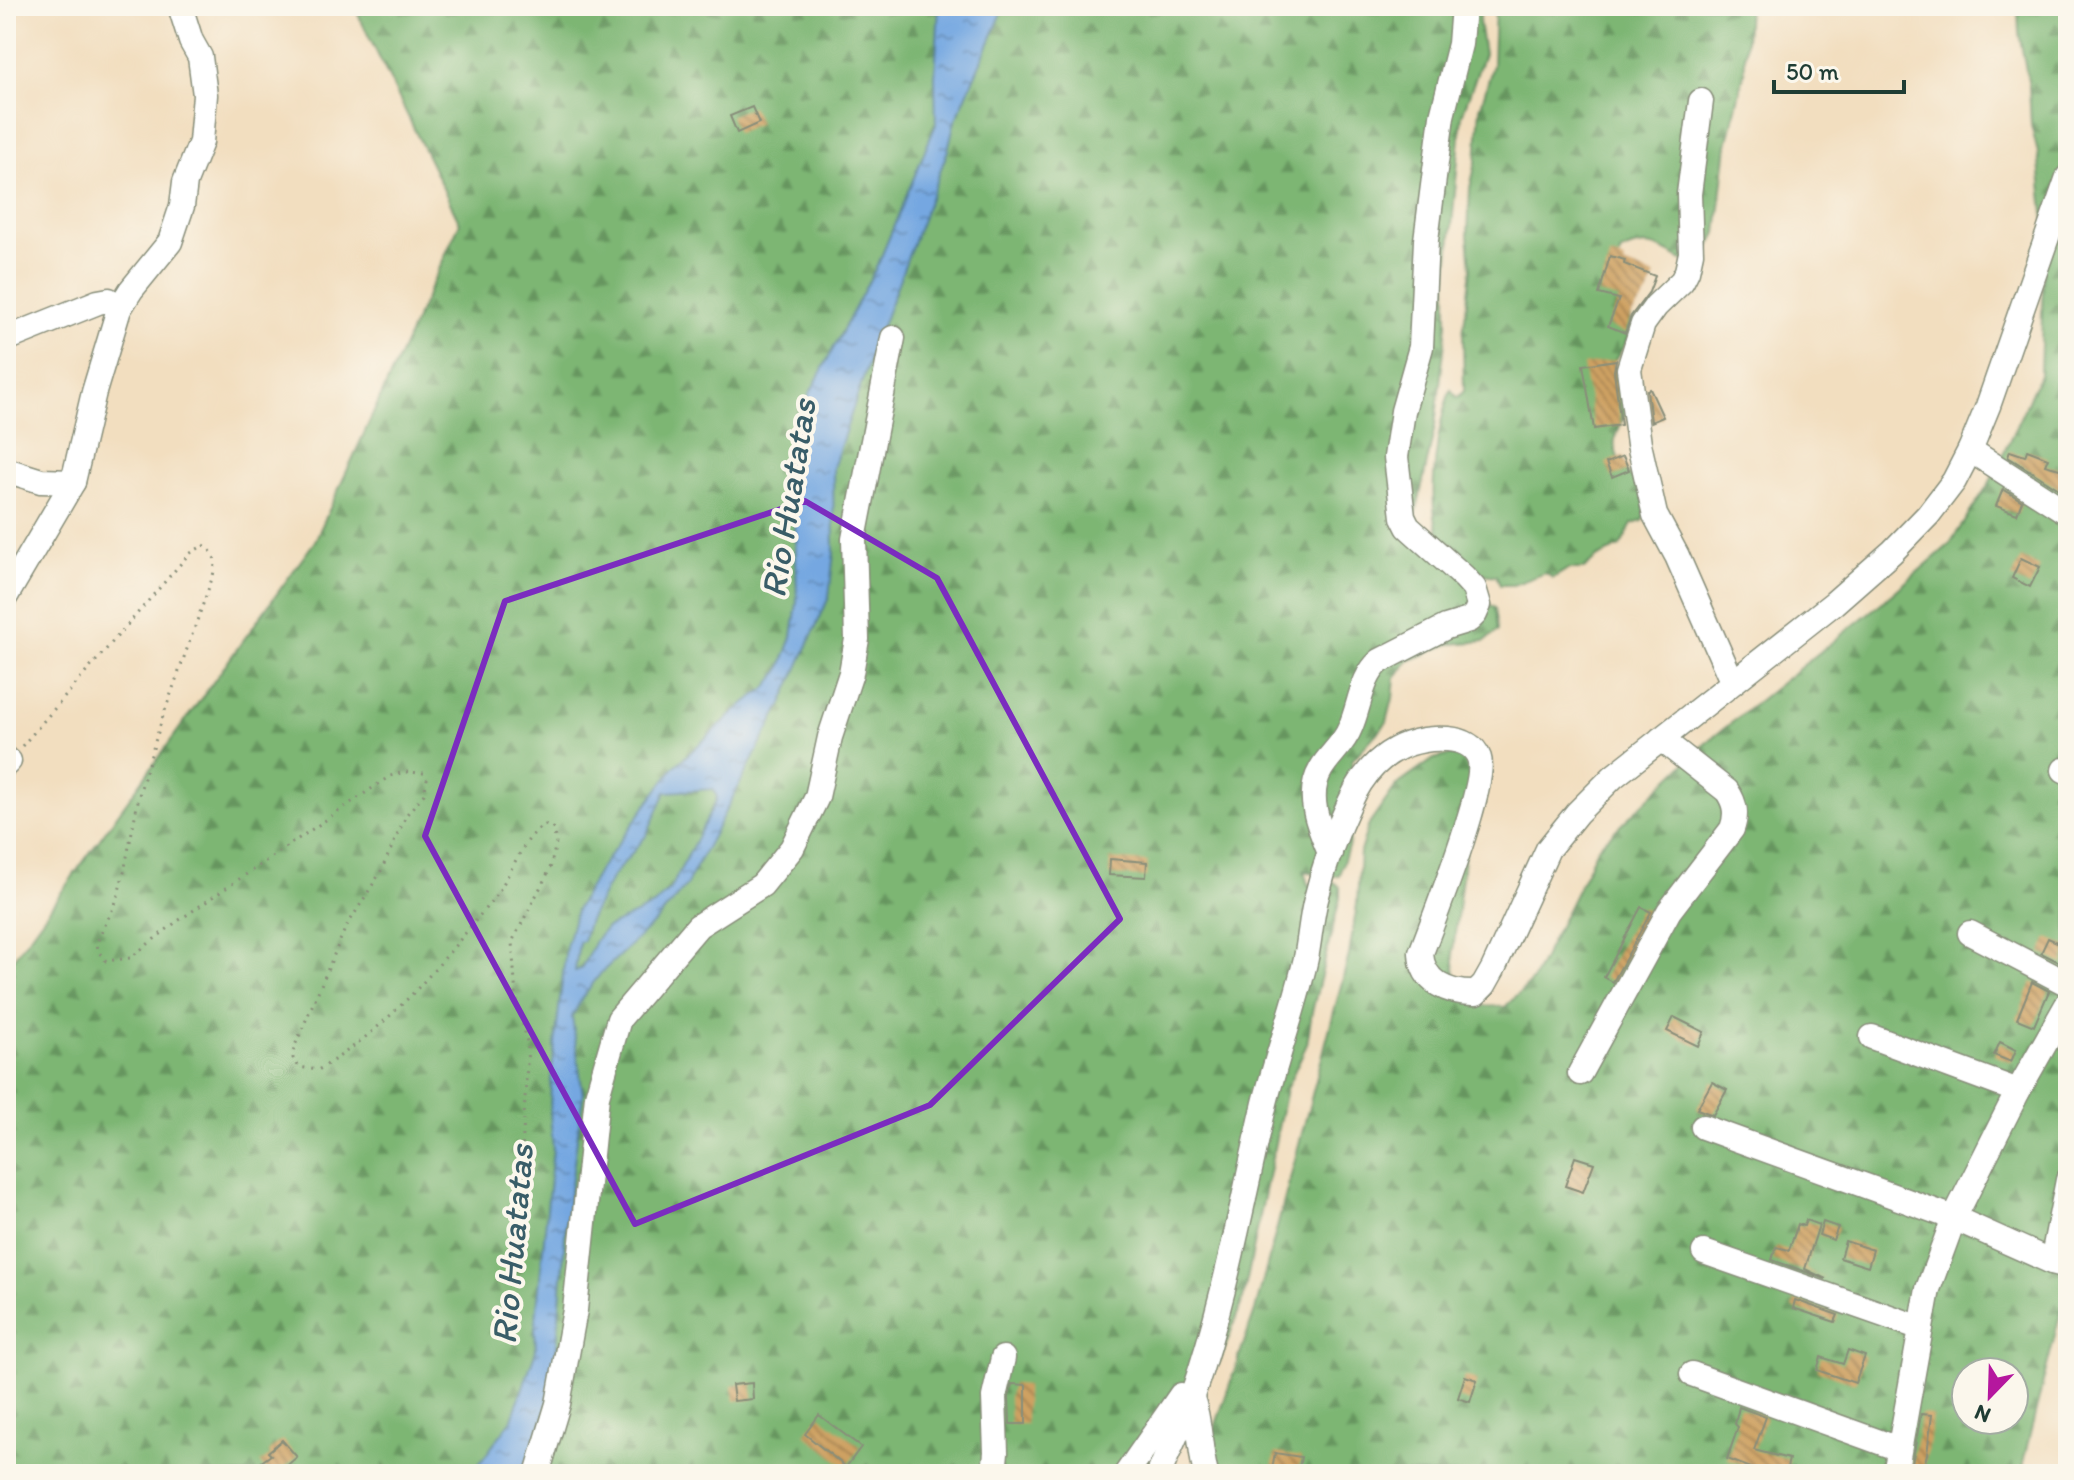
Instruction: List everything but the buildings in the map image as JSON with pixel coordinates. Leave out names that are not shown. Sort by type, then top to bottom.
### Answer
[{"type":"street","points":[[6,596],[73,482],[94,392],[119,309],[170,242],[182,206],[185,182],[201,142],[205,95],[200,57],[191,41],[180,6]]},
{"type":"street","points":[[1330,853],[1314,816],[1316,786],[1320,771],[1349,732],[1371,668],[1446,627],[1469,620],[1479,605],[1474,588],[1464,577],[1408,527],[1403,517],[1396,457],[1403,411],[1421,347],[1426,240],[1442,116],[1460,44],[1463,6]]},
{"type":"street","points":[[1701,101],[1689,194],[1691,253],[1687,271],[1682,281],[1656,306],[1643,324],[1629,369],[1639,444],[1655,515],[1677,556],[1732,681]]},
{"type":"street","points":[[1159,1474],[1192,1398],[1228,1272],[1268,1091],[1306,959],[1316,899],[1351,800],[1370,768],[1387,754],[1409,743],[1432,739],[1448,739],[1475,750],[1480,761],[1475,796],[1421,953],[1427,976],[1458,994],[1476,993],[1493,969],[1548,849],[1577,813],[1613,777],[1732,681],[1793,637],[1892,552],[1928,515],[1954,481],[1970,450],[2068,177]]},
{"type":"street","points":[[6,339],[98,302],[109,300],[119,309]]},
{"type":"street","points":[[537,1474],[558,1404],[575,1310],[597,1096],[619,1019],[698,926],[762,885],[792,848],[817,797],[830,737],[851,673],[857,639],[854,539],[893,338]]},
{"type":"street","points":[[1970,450],[2068,513]]},
{"type":"street","points":[[6,470],[41,481],[73,482]]},
{"type":"street","points":[[1580,1073],[1669,911],[1732,829],[1736,818],[1734,801],[1727,791],[1661,739]]},
{"type":"street","points":[[1970,933],[2068,984]]},
{"type":"street","points":[[1895,1474],[1928,1289],[1954,1218],[2018,1091],[2068,1003]]},
{"type":"street","points":[[1872,1037],[2018,1091]]},
{"type":"street","points":[[1703,1127],[1954,1218],[2060,1264],[2068,1180]]},
{"type":"street","points":[[1704,1252],[1921,1328]]},
{"type":"street","points":[[994,1474],[994,1397],[1003,1358]]},
{"type":"street","points":[[1126,1474],[1199,1371]]},
{"type":"street","points":[[1692,1374],[1899,1449]]},
{"type":"street","points":[[1192,1398],[1199,1418],[1206,1474]]},
{"type":"path","points":[[8,762],[189,554],[204,545],[213,552],[216,559],[213,576],[144,776],[124,872],[116,902],[97,942],[98,951],[106,961],[130,958],[175,923],[390,776],[405,772],[424,773],[427,779],[424,794],[407,814],[380,873],[345,929],[294,1048],[293,1058],[299,1067],[318,1070],[345,1054],[409,1000],[502,887],[535,831],[545,825],[553,828],[556,843],[550,869],[512,942],[516,997],[528,1046],[520,1187],[511,1231]]},
{"type":"highlighted area","points":[[805,501],[937,578],[1120,919],[930,1105],[635,1224],[425,836],[505,601]]},
{"type":"green space","points":[[354,6],[1482,6],[1479,22],[1484,54],[1462,115],[1447,280],[1447,324],[1435,426],[1413,527],[1495,608],[1498,630],[1485,641],[1449,644],[1408,661],[1395,677],[1387,722],[1352,760],[1343,825],[1350,841],[1339,875],[1304,871],[1308,885],[1334,882],[1340,887],[1307,1044],[1286,1089],[1243,1299],[1222,1356],[1153,1474],[6,1474],[6,969],[315,541],[460,223]]},
{"type":"green space","points":[[1495,6],[1748,6],[1744,74],[1727,145],[1717,233],[1699,267],[1651,246],[1632,247],[1620,253],[1619,273],[1631,328],[1613,363],[1626,406],[1615,448],[1643,498],[1643,521],[1632,524],[1620,547],[1596,558],[1584,569],[1568,569],[1553,578],[1545,573],[1513,585],[1500,585],[1496,575],[1476,571],[1458,548],[1443,538],[1435,519],[1434,502],[1435,461],[1446,403],[1451,390],[1457,398],[1464,391],[1463,334],[1471,269],[1468,235],[1470,188],[1476,162],[1480,109],[1493,65]]},
{"type":"green space","points":[[2018,6],[2068,6],[2068,1283],[2030,1434],[2030,1356],[1950,1356],[1950,1436],[2030,1436],[2024,1474],[1199,1474],[1255,1311],[1349,955],[1357,904],[1360,852],[1368,826],[1396,786],[1434,759],[1462,752],[1475,765],[1453,952],[1457,991],[1476,1005],[1505,1007],[1532,981],[1598,847],[1706,743],[1949,545],[1990,482],[2040,375],[2045,222],[2038,153],[2031,125],[2029,86],[2019,33]]},
{"type":"water","points":[[939,6],[1005,6],[954,124],[948,150],[871,355],[833,468],[834,552],[829,597],[782,704],[686,886],[657,920],[601,973],[572,1017],[583,1095],[566,1222],[554,1384],[533,1452],[521,1474],[472,1474],[512,1419],[536,1350],[535,1328],[553,1149],[551,1079],[566,947],[576,910],[599,870],[675,766],[766,688],[780,670],[792,637],[797,603],[795,519],[785,481],[789,442],[795,421],[879,262],[936,124]],"holes":[[[713,789],[717,797],[671,888],[654,905],[606,928],[596,939],[581,969],[575,971],[579,942],[583,941],[588,922],[612,877],[646,836],[666,792]]]},
{"type":"water label","name":"Rio Huatatas","points":[[788,498]]},
{"type":"water label","name":"Rio Huatatas","points":[[512,1244]]}]
